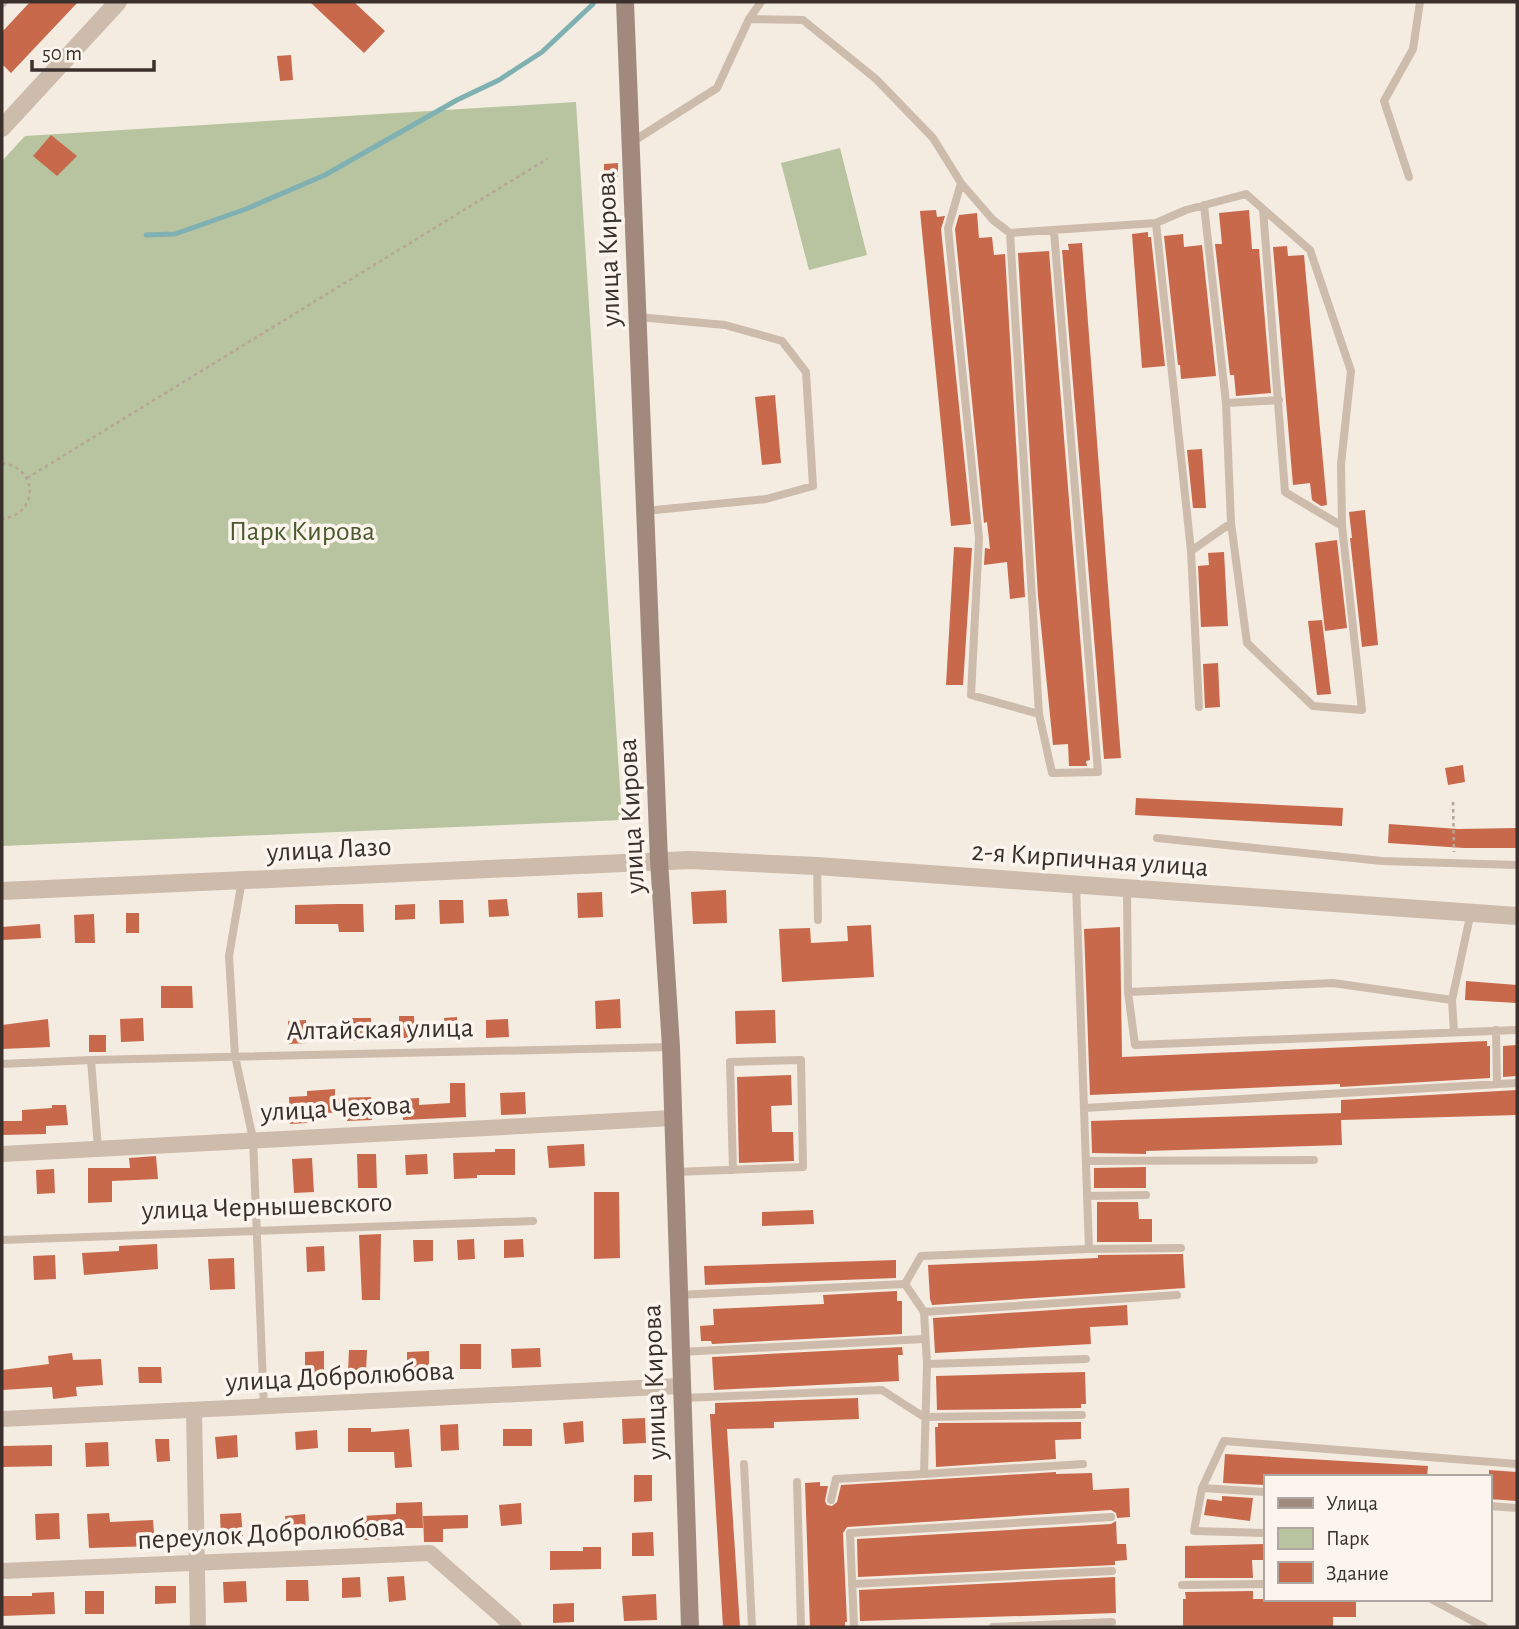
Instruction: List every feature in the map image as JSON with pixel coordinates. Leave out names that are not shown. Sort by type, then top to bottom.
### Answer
[{"type":"main road","name":"улица Кирова","points":[[625,2],[659,860],[671,1047],[690,1627]]},
{"type":"street","points":[[3,125],[118,2]]},
{"type":"street","name":"2-я Кирпичная улица","points":[[659,860],[817,866],[1517,916]]},
{"type":"street","name":"улица Лазо","points":[[2,891],[659,860]]},
{"type":"street","name":"улица Чехова","points":[[2,1154],[673,1118]]},
{"type":"street","name":"улица Добролюбова","points":[[2,1419],[682,1392]]},
{"type":"street","points":[[194,1410],[198,1627]]},
{"type":"street","name":"переулок Добролюбова","points":[[2,1572],[430,1553],[514,1627]]},
{"type":"lane","points":[[632,142],[717,88],[749,19],[761,2]]},
{"type":"lane","points":[[1409,177],[1384,101],[1413,49],[1420,2]]},
{"type":"lane","points":[[749,19],[803,20],[876,79],[933,138],[961,183],[993,220],[1010,233],[1156,223],[1186,210],[1204,205],[1246,194],[1310,250],[1351,371],[1342,464],[1342,526],[1362,710],[1312,706],[1247,643],[1231,523],[1226,403],[1204,205]]},
{"type":"lane","points":[[961,183],[948,228],[979,538],[971,695],[1039,714]]},
{"type":"lane","points":[[1263,209],[1285,492],[1342,526]]},
{"type":"lane","points":[[1156,223],[1191,551],[1199,707]]},
{"type":"lane","points":[[1010,233],[1039,714],[1052,773],[1098,772],[1054,231]]},
{"type":"lane","points":[[638,317],[725,325],[782,341],[806,372],[813,486],[766,499],[645,511]]},
{"type":"lane","points":[[1226,403],[1279,400]]},
{"type":"lane","points":[[1191,551],[1231,523]]},
{"type":"lane","points":[[1157,838],[1382,861],[1517,865]]},
{"type":"lane","points":[[817,866],[818,920]]},
{"type":"lane","points":[[242,880],[229,956],[235,1056],[253,1139],[264,1408]]},
{"type":"lane","points":[[1076,885],[1089,1249]]},
{"type":"lane","points":[[1127,889],[1128,992],[1135,1045],[1517,1030]]},
{"type":"lane","points":[[1454,1032],[1452,1000],[1471,912]]},
{"type":"lane","points":[[1128,992],[1333,983],[1452,1000]]},
{"type":"lane","points":[[1496,1030],[1497,1083]]},
{"type":"lane","name":"Алтайская улица","points":[[2,1063],[671,1047]]},
{"type":"lane","points":[[91,1060],[98,1148]]},
{"type":"lane","points":[[675,1172],[733,1170],[803,1167],[801,1060],[730,1062],[733,1170]]},
{"type":"lane","points":[[1084,1108],[1517,1083]]},
{"type":"lane","points":[[1086,1161],[1314,1160]]},
{"type":"lane","points":[[1087,1196],[1146,1195]]},
{"type":"lane","name":"улица Чернышевского","points":[[2,1240],[533,1221]]},
{"type":"lane","points":[[905,1284],[921,1256],[1181,1248]]},
{"type":"lane","points":[[678,1295],[905,1284]]},
{"type":"lane","points":[[905,1284],[924,1312],[927,1364],[924,1474]]},
{"type":"lane","points":[[924,1312],[1177,1295]]},
{"type":"lane","points":[[681,1352],[924,1339]]},
{"type":"lane","points":[[927,1364],[1086,1359]]},
{"type":"lane","points":[[682,1392],[882,1390],[924,1417],[1082,1415]]},
{"type":"lane","points":[[1264,1533],[1194,1531],[1202,1488],[1224,1441],[1517,1464]]},
{"type":"lane","points":[[744,1464],[752,1627]]},
{"type":"lane","points":[[831,1500],[836,1479],[1083,1464]]},
{"type":"lane","points":[[797,1482],[801,1627]]},
{"type":"lane","points":[[1202,1488],[1264,1492]]},
{"type":"lane","points":[[1491,1506],[1517,1508]]},
{"type":"lane","points":[[853,1627],[850,1533],[1111,1517]]},
{"type":"lane","points":[[852,1584],[1112,1571]]},
{"type":"lane","points":[[1182,1586],[1264,1584]]},
{"type":"lane","points":[[1435,1601],[1484,1627]]},
{"type":"lane","points":[[993,1627],[1112,1622]]},
{"type":"path","points":[[27,478],[547,159]]},
{"type":"path","points":[[2,463],[17,467],[27,478],[30,487],[28,502],[17,514],[2,519]]},
{"type":"path","points":[[1453,802],[1454,862]]},
{"type":"green space","name":"Парк Кирова","points":[[576,102],[622,820],[2,846],[2,161],[25,136]]},
{"type":"green space","points":[[840,148],[867,255],[809,270],[781,163]]},
{"type":"building","points":[[30,2],[78,2],[11,73],[2,64],[2,32]]},
{"type":"building","points":[[310,2],[354,2],[385,31],[364,53]]},
{"type":"building","points":[[291,55],[293,80],[280,81],[277,56]]},
{"type":"building","points":[[51,135],[77,156],[57,176],[33,156]]},
{"type":"building","points":[[618,163],[618,181],[604,182],[604,164]]},
{"type":"building","points":[[936,210],[937,217],[945,216],[941,229],[971,524],[951,526],[920,211]]},
{"type":"building","points":[[1249,210],[1252,249],[1259,249],[1271,393],[1236,396],[1234,375],[1230,375],[1215,244],[1222,244],[1219,213]]},
{"type":"building","points":[[977,213],[979,238],[992,237],[994,255],[1005,254],[1025,597],[1010,599],[1007,562],[984,565],[985,548],[990,549],[987,522],[984,523],[955,229],[959,215]]},
{"type":"building","points":[[1148,232],[1148,237],[1151,237],[1165,366],[1142,368],[1132,234]]},
{"type":"building","points":[[1183,234],[1184,247],[1202,245],[1216,376],[1181,379],[1164,236]]},
{"type":"building","points":[[1082,243],[1121,758],[1104,759],[1062,250],[1069,250],[1068,244]]},
{"type":"building","points":[[1287,246],[1288,256],[1304,255],[1327,505],[1321,506],[1312,500],[1310,483],[1293,485],[1273,247]]},
{"type":"building","points":[[1049,251],[1090,760],[1086,761],[1087,766],[1069,766],[1068,744],[1053,745],[1038,596],[1018,253]]},
{"type":"building","points":[[775,395],[781,463],[762,465],[755,397]]},
{"type":"building","points":[[1202,449],[1206,508],[1193,508],[1187,450]]},
{"type":"building","points":[[1365,510],[1378,645],[1362,647],[1349,512]]},
{"type":"building","points":[[1337,540],[1347,628],[1325,631],[1315,543]]},
{"type":"building","points":[[954,547],[972,548],[963,685],[946,685]]},
{"type":"building","points":[[1224,552],[1228,626],[1201,627],[1198,566],[1209,565],[1208,553]]},
{"type":"building","points":[[1322,620],[1331,694],[1317,695],[1308,621]]},
{"type":"building","points":[[1218,663],[1220,707],[1205,708],[1203,664]]},
{"type":"building","points":[[1463,765],[1465,782],[1448,785],[1445,768]]},
{"type":"building","points":[[1136,798],[1343,808],[1342,826],[1135,815]]},
{"type":"building","points":[[1389,824],[1458,829],[1517,828],[1517,848],[1388,843]]},
{"type":"building","points":[[726,890],[727,923],[693,924],[691,892]]},
{"type":"building","points":[[602,892],[603,917],[578,918],[577,893]]},
{"type":"building","points":[[507,899],[509,916],[489,917],[488,900]]},
{"type":"building","points":[[439,900],[463,900],[464,923],[440,924]]},
{"type":"building","points":[[363,904],[364,932],[339,932],[338,924],[295,924],[295,905]]},
{"type":"building","points":[[415,904],[415,919],[395,920],[395,905]]},
{"type":"building","points":[[126,913],[139,913],[139,933],[126,933]]},
{"type":"building","points":[[94,914],[95,943],[75,943],[74,915]]},
{"type":"building","points":[[40,924],[41,938],[2,940],[2,927]]},
{"type":"building","points":[[871,925],[874,977],[782,982],[779,929],[810,928],[811,943],[848,941],[847,926]]},
{"type":"building","points":[[1120,927],[1122,1057],[1487,1041],[1487,1046],[1490,1046],[1490,1078],[1340,1087],[1340,1084],[1090,1095],[1084,929]]},
{"type":"building","points":[[1466,981],[1517,985],[1517,1003],[1465,1000]]},
{"type":"building","points":[[161,986],[192,986],[193,1008],[161,1008]]},
{"type":"building","points":[[620,999],[621,1028],[596,1029],[595,1001]]},
{"type":"building","points":[[775,1010],[776,1043],[736,1044],[735,1011]]},
{"type":"building","points":[[399,1016],[414,1016],[415,1038],[399,1038]]},
{"type":"building","points":[[457,1017],[458,1039],[446,1040],[444,1018]]},
{"type":"building","points":[[143,1018],[144,1041],[121,1042],[120,1019]]},
{"type":"building","points":[[346,1018],[371,1018],[371,1041],[346,1041]]},
{"type":"building","points":[[48,1019],[50,1047],[2,1049],[2,1025]]},
{"type":"building","points":[[508,1019],[509,1037],[486,1038],[486,1020]]},
{"type":"building","points":[[306,1020],[306,1043],[289,1044],[288,1021]]},
{"type":"building","points":[[89,1035],[106,1035],[106,1052],[89,1052]]},
{"type":"building","points":[[1517,1045],[1517,1076],[1503,1077],[1503,1046]]},
{"type":"building","points":[[791,1075],[792,1105],[771,1106],[772,1132],[793,1132],[794,1161],[739,1163],[737,1077]]},
{"type":"building","points":[[450,1083],[465,1083],[466,1117],[403,1120],[402,1099],[419,1098],[419,1105],[450,1103]]},
{"type":"building","points":[[335,1089],[335,1098],[371,1097],[372,1120],[347,1121],[347,1112],[307,1114],[307,1123],[290,1124],[289,1097],[307,1096],[307,1091]]},
{"type":"building","points":[[1517,1090],[1517,1115],[1341,1120],[1342,1145],[1146,1151],[1146,1154],[1092,1153],[1091,1121],[1341,1113],[1341,1100]]},
{"type":"building","points":[[525,1092],[526,1114],[501,1115],[500,1093]]},
{"type":"building","points":[[52,1105],[66,1105],[68,1125],[46,1126],[46,1134],[2,1135],[2,1121],[22,1121],[22,1110],[52,1108]]},
{"type":"building","points":[[584,1144],[585,1166],[549,1168],[547,1146]]},
{"type":"building","points":[[495,1149],[515,1149],[515,1175],[477,1175],[477,1178],[454,1179],[453,1153],[495,1152]]},
{"type":"building","points":[[357,1154],[376,1154],[377,1188],[358,1188]]},
{"type":"building","points":[[427,1154],[428,1174],[406,1175],[405,1155]]},
{"type":"building","points":[[156,1156],[158,1179],[112,1181],[112,1202],[88,1203],[88,1168],[130,1168],[129,1158]]},
{"type":"building","points":[[312,1158],[314,1192],[294,1193],[292,1159]]},
{"type":"building","points":[[1146,1167],[1146,1188],[1094,1188],[1094,1168]]},
{"type":"building","points":[[54,1169],[55,1193],[37,1194],[36,1170]]},
{"type":"building","points":[[594,1192],[619,1192],[620,1258],[594,1259]]},
{"type":"building","points":[[1097,1202],[1138,1202],[1139,1219],[1152,1219],[1152,1242],[1097,1242]]},
{"type":"building","points":[[813,1210],[814,1224],[762,1226],[762,1212]]},
{"type":"building","points":[[381,1234],[380,1300],[362,1300],[359,1235]]},
{"type":"building","points":[[474,1239],[475,1259],[458,1260],[457,1240]]},
{"type":"building","points":[[523,1239],[524,1257],[504,1258],[504,1240]]},
{"type":"building","points":[[413,1240],[433,1240],[433,1261],[414,1262]]},
{"type":"building","points":[[157,1244],[158,1269],[84,1275],[82,1253],[119,1251],[119,1246]]},
{"type":"building","points":[[324,1246],[325,1271],[307,1272],[306,1247]]},
{"type":"building","points":[[1183,1254],[1185,1288],[932,1305],[930,1299],[928,1265],[1098,1258],[1098,1255]]},
{"type":"building","points":[[55,1255],[56,1279],[34,1280],[33,1256]]},
{"type":"building","points":[[234,1258],[235,1289],[210,1290],[208,1259]]},
{"type":"building","points":[[896,1260],[896,1278],[705,1285],[704,1266]]},
{"type":"building","points":[[897,1291],[897,1301],[902,1301],[902,1334],[712,1344],[711,1341],[701,1341],[700,1326],[714,1325],[713,1309],[824,1304],[823,1295]]},
{"type":"building","points":[[1127,1305],[1128,1325],[1090,1327],[1091,1344],[935,1353],[933,1318]]},
{"type":"building","points":[[460,1344],[481,1344],[481,1369],[460,1369]]},
{"type":"building","points":[[902,1347],[903,1355],[898,1355],[899,1381],[714,1390],[712,1357]]},
{"type":"building","points":[[540,1348],[541,1367],[512,1368],[511,1349]]},
{"type":"building","points":[[349,1350],[367,1350],[366,1372],[348,1372]]},
{"type":"building","points":[[324,1351],[324,1373],[305,1374],[305,1352]]},
{"type":"building","points":[[429,1351],[429,1368],[407,1369],[407,1352]]},
{"type":"building","points":[[72,1353],[73,1360],[101,1359],[103,1385],[76,1387],[77,1396],[53,1399],[52,1387],[2,1390],[2,1370],[49,1364],[48,1356]]},
{"type":"building","points":[[138,1367],[161,1367],[162,1383],[139,1383]]},
{"type":"building","points":[[1085,1372],[1086,1404],[1081,1404],[1081,1408],[937,1410],[936,1376]]},
{"type":"building","points":[[858,1398],[859,1419],[774,1422],[774,1428],[727,1429],[740,1627],[723,1627],[710,1414],[715,1414],[715,1403]]},
{"type":"building","points":[[645,1418],[646,1443],[623,1444],[622,1419]]},
{"type":"building","points":[[583,1421],[584,1442],[565,1444],[563,1423]]},
{"type":"building","points":[[1081,1422],[1081,1439],[1055,1440],[1056,1459],[936,1467],[935,1427],[938,1427],[938,1423]]},
{"type":"building","points":[[458,1424],[459,1450],[441,1451],[440,1425]]},
{"type":"building","points":[[348,1428],[371,1428],[371,1432],[409,1429],[412,1467],[395,1468],[394,1452],[348,1452]]},
{"type":"building","points":[[503,1429],[532,1429],[532,1446],[503,1446]]},
{"type":"building","points":[[317,1430],[318,1448],[296,1450],[295,1432]]},
{"type":"building","points":[[237,1435],[238,1457],[217,1459],[215,1437]]},
{"type":"building","points":[[155,1439],[169,1439],[170,1461],[157,1462]]},
{"type":"building","points":[[108,1442],[109,1466],[86,1467],[85,1443]]},
{"type":"building","points":[[52,1445],[52,1466],[2,1467],[2,1446]]},
{"type":"building","points":[[1225,1454],[1428,1466],[1427,1475],[1264,1475],[1264,1485],[1223,1483]]},
{"type":"building","points":[[1489,1470],[1517,1472],[1517,1501],[1491,1499]]},
{"type":"building","points":[[1056,1472],[1092,1473],[1093,1490],[1129,1488],[1130,1517],[1117,1518],[1116,1513],[1111,1510],[847,1527],[843,1533],[847,1622],[845,1626],[810,1627],[805,1483],[820,1482],[820,1486],[828,1486],[825,1501],[832,1506],[837,1502],[841,1485]]},
{"type":"building","points":[[634,1475],[652,1475],[652,1501],[634,1502]]},
{"type":"building","points":[[1222,1496],[1253,1498],[1250,1521],[1204,1515],[1207,1499],[1222,1501]]},
{"type":"building","points":[[422,1502],[423,1528],[385,1528],[385,1539],[363,1540],[362,1516],[396,1514],[396,1503]]},
{"type":"building","points":[[521,1503],[522,1524],[501,1526],[499,1505]]},
{"type":"building","points":[[59,1513],[60,1539],[36,1540],[35,1514]]},
{"type":"building","points":[[109,1513],[110,1522],[153,1520],[155,1546],[89,1548],[87,1514]]},
{"type":"building","points":[[241,1513],[243,1536],[221,1537],[220,1514]]},
{"type":"building","points":[[305,1514],[306,1533],[287,1534],[285,1516]]},
{"type":"building","points":[[468,1515],[468,1528],[443,1529],[443,1542],[424,1542],[423,1516]]},
{"type":"building","points":[[1116,1521],[1117,1544],[1126,1544],[1127,1560],[1115,1561],[1115,1565],[858,1577],[857,1539],[1111,1524]]},
{"type":"building","points":[[653,1532],[654,1556],[632,1556],[632,1533]]},
{"type":"building","points":[[1264,1544],[1264,1560],[1252,1560],[1253,1578],[1185,1578],[1185,1546]]},
{"type":"building","points":[[583,1547],[601,1547],[601,1569],[550,1570],[550,1551],[583,1551]]},
{"type":"building","points":[[404,1576],[406,1600],[389,1602],[387,1577]]},
{"type":"building","points":[[360,1577],[361,1597],[342,1598],[342,1578]]},
{"type":"building","points":[[1115,1577],[1116,1613],[860,1621],[859,1590]]},
{"type":"building","points":[[286,1580],[308,1580],[309,1601],[286,1601]]},
{"type":"building","points":[[246,1581],[247,1602],[224,1603],[223,1582]]},
{"type":"building","points":[[155,1586],[176,1586],[176,1603],[155,1604]]},
{"type":"building","points":[[85,1591],[104,1591],[104,1614],[85,1614]]},
{"type":"building","points":[[1253,1591],[1253,1599],[1264,1601],[1356,1601],[1356,1617],[1333,1617],[1333,1627],[1183,1627],[1185,1592]]},
{"type":"building","points":[[54,1592],[55,1614],[2,1616],[2,1596],[32,1596],[32,1593]]},
{"type":"building","points":[[656,1594],[657,1620],[624,1621],[622,1596]]},
{"type":"building","points":[[574,1603],[574,1622],[553,1623],[553,1604]]},
{"type":"waterway","points":[[146,235],[175,234],[246,209],[325,175],[457,100],[499,80],[542,52],[593,4]]}]
